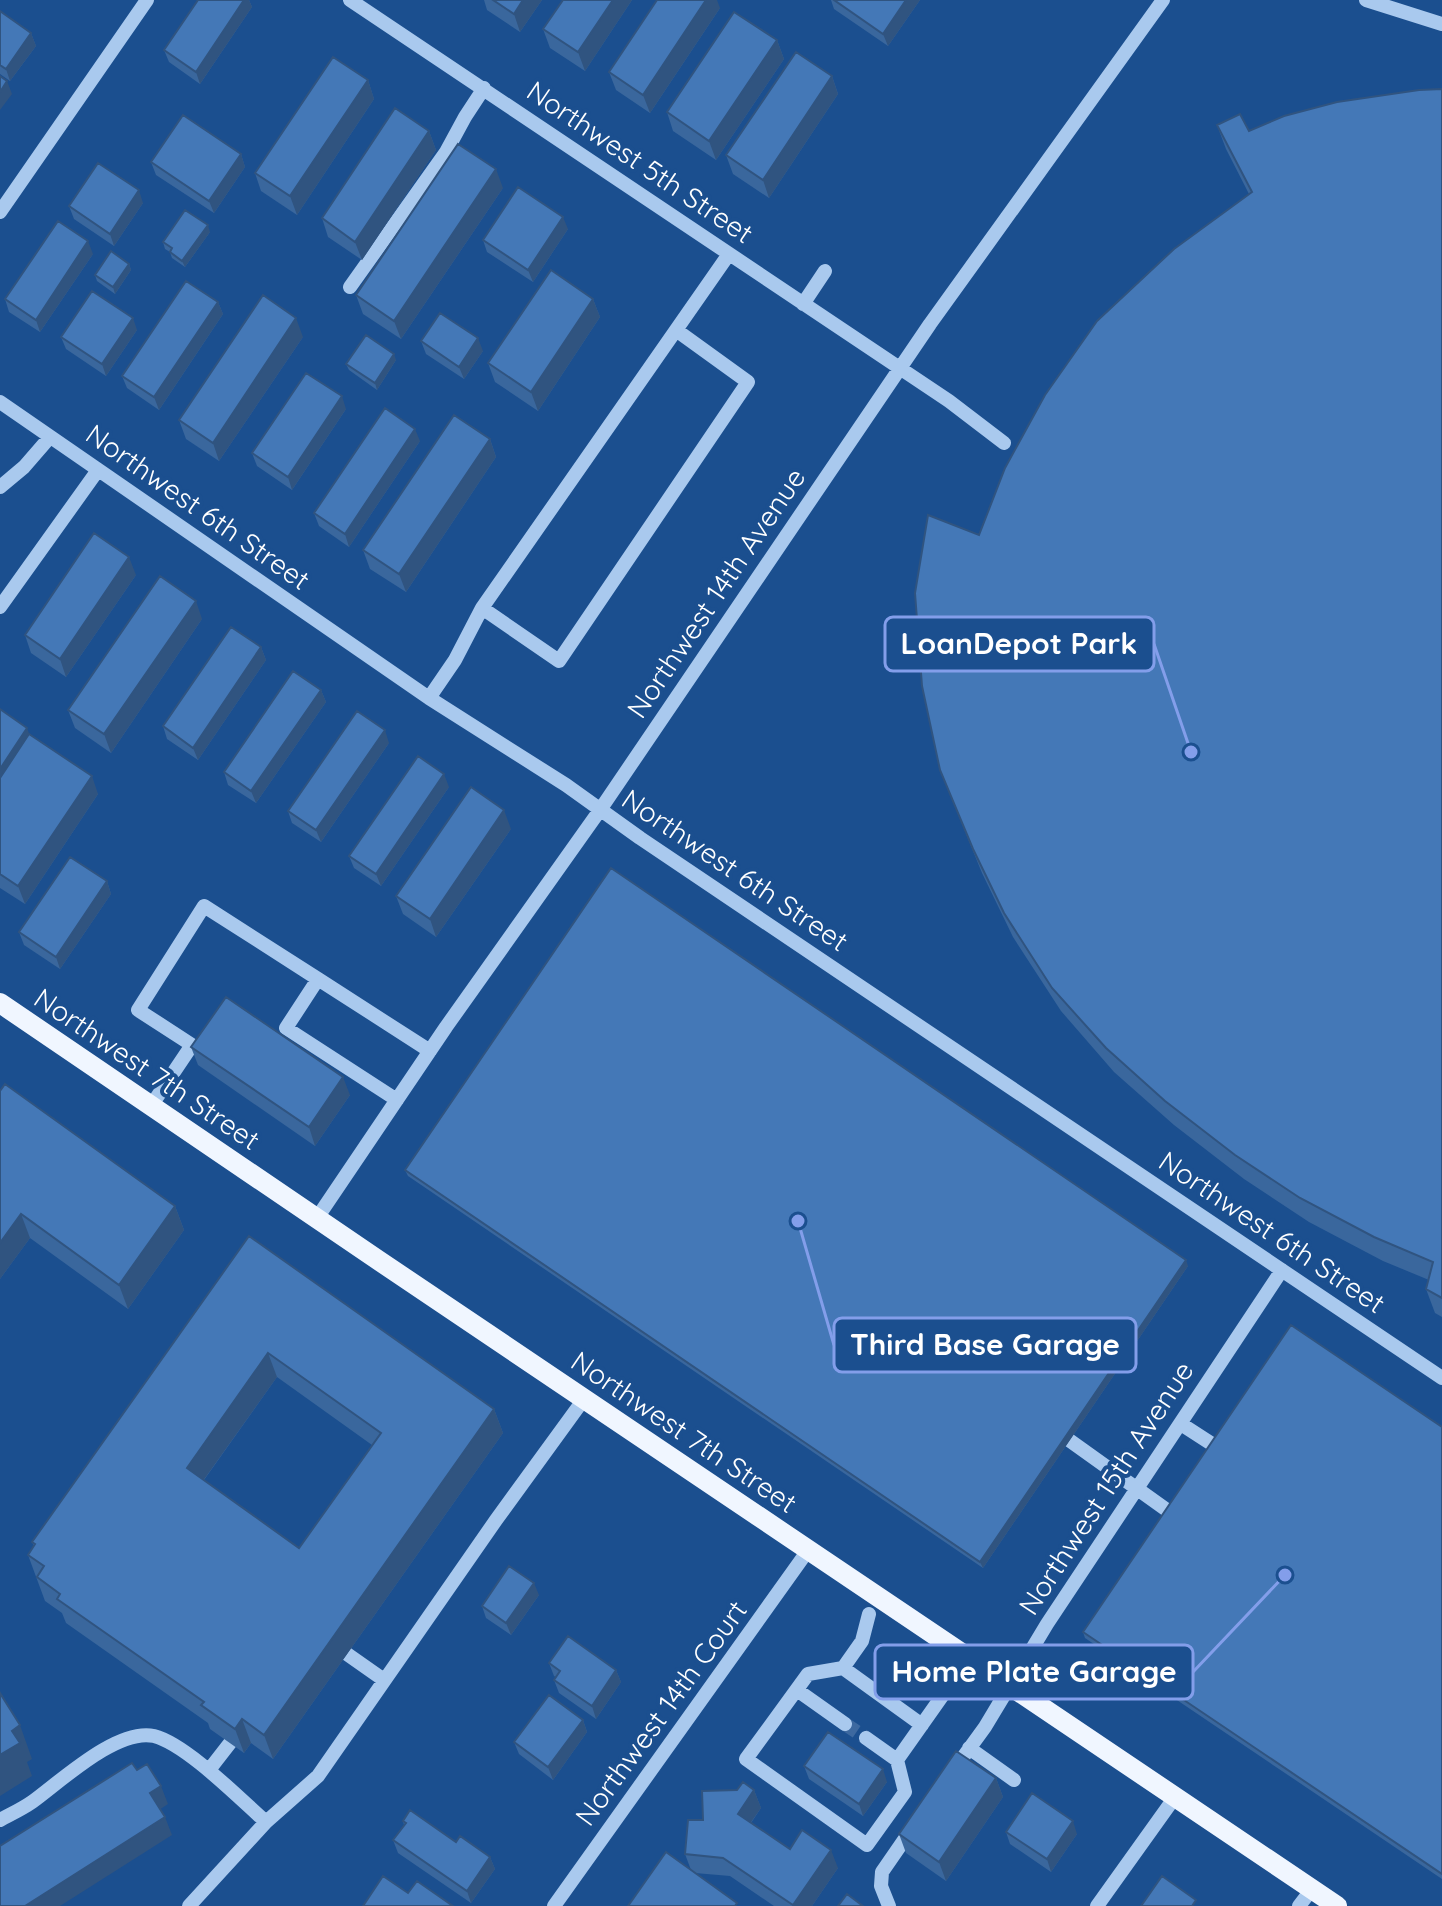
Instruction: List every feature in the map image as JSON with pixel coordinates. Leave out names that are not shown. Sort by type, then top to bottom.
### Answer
[{"type":"main road","name":"Northwest 7th Street","points":[[0,1003],[1337,1906]]},
{"type":"street","points":[[0,212],[147,0]]},
{"type":"street","name":"Northwest 5th Street","points":[[350,0],[949,401],[1004,443]]},
{"type":"street","name":"Northwest 14th Avenue","points":[[317,1218],[600,810],[930,324],[1163,0]]},
{"type":"street","points":[[1366,0],[1442,24]]},
{"type":"street","points":[[350,287],[446,152],[484,88]]},
{"type":"street","points":[[429,698],[455,660],[482,608],[729,254]]},
{"type":"street","points":[[803,304],[825,271]]},
{"type":"street","points":[[482,608],[559,661],[748,382],[676,330]]},
{"type":"street","name":"Northwest 6th Street","points":[[0,402],[429,698],[566,785],[1442,1378]]},
{"type":"street","points":[[0,487],[24,467],[50,437]]},
{"type":"street","points":[[0,607],[98,470]]},
{"type":"street","points":[[151,1106],[192,1045],[138,1010],[204,906],[430,1051]]},
{"type":"street","points":[[318,979],[286,1028],[397,1100]]},
{"type":"street","name":"Northwest 15th Avenue","points":[[946,1780],[985,1727],[1047,1624],[1282,1270]]},
{"type":"street","points":[[189,1906],[266,1822],[318,1776],[584,1399]]},
{"type":"street","points":[[1181,1424],[1215,1446]]},
{"type":"street","points":[[1069,1440],[1171,1513]]},
{"type":"street","name":"Northwest 14th Court","points":[[554,1906],[809,1549]]},
{"type":"street","points":[[866,1738],[897,1760],[905,1792],[867,1845],[746,1759],[808,1674],[843,1668],[862,1641],[869,1614]]},
{"type":"street","points":[[347,1654],[384,1680]]},
{"type":"street","points":[[897,1760],[969,1658]]},
{"type":"street","points":[[843,1668],[922,1725]]},
{"type":"street","points":[[797,1690],[845,1724]]},
{"type":"street","points":[[0,1820],[28,1805],[95,1755],[122,1740],[139,1735],[156,1736],[173,1745],[209,1770],[266,1822]]},
{"type":"street","points":[[209,1770],[230,1743]]},
{"type":"street","points":[[969,1748],[1014,1780]]},
{"type":"street","points":[[1097,1906],[1175,1797]]},
{"type":"street","points":[[889,1906],[881,1886],[882,1872],[919,1819]]},
{"type":"street","points":[[1299,1906],[1312,1889]]},
{"type":"building","points":[[198,0],[244,0],[196,72],[164,50]]},
{"type":"building","points":[[493,0],[523,0],[514,14]]},
{"type":"building","points":[[563,0],[613,0],[578,52],[543,29]]},
{"type":"building","points":[[657,0],[706,0],[643,95],[609,72]]},
{"type":"building","points":[[834,0],[906,0],[883,34]]},
{"type":"building","points":[[0,11],[31,33],[6,69],[0,65]]},
{"type":"building","points":[[734,12],[777,40],[709,141],[667,112]]},
{"type":"building","points":[[796,52],[832,76],[763,180],[726,155]]},
{"type":"building","points":[[333,57],[368,80],[290,196],[255,173]]},
{"type":"building","points":[[0,76],[7,81],[0,92]]},
{"type":"building","points":[[1442,89],[1442,1298],[1426,1289],[1433,1262],[1374,1237],[1300,1198],[1235,1155],[1165,1101],[1106,1048],[1052,988],[1004,913],[940,770],[922,686],[915,593],[928,515],[979,535],[1005,468],[1045,395],[1097,321],[1174,249],[1252,192],[1217,125],[1240,114],[1249,131],[1284,116],[1337,102]]},
{"type":"building","points":[[395,108],[429,131],[355,242],[322,218]]},
{"type":"building","points":[[183,115],[241,154],[209,201],[151,162]]},
{"type":"building","points":[[458,144],[496,169],[394,321],[356,295]]},
{"type":"building","points":[[98,163],[139,190],[110,234],[69,206]]},
{"type":"building","points":[[518,187],[563,217],[528,270],[483,240]]},
{"type":"building","points":[[185,210],[208,225],[182,261],[163,242]]},
{"type":"building","points":[[58,221],[88,241],[36,320],[5,299]]},
{"type":"building","points":[[111,251],[129,264],[113,287],[95,275]]},
{"type":"building","points":[[551,270],[593,299],[531,392],[488,363]]},
{"type":"building","points":[[186,281],[218,302],[154,397],[122,376]]},
{"type":"building","points":[[92,291],[133,318],[102,364],[61,337]]},
{"type":"building","points":[[263,295],[296,318],[213,443],[179,420]]},
{"type":"building","points":[[440,313],[478,338],[459,367],[421,341]]},
{"type":"building","points":[[366,335],[394,354],[375,383],[346,364]]},
{"type":"building","points":[[306,373],[342,396],[288,477],[252,453]]},
{"type":"building","points":[[385,408],[415,429],[345,534],[314,513]]},
{"type":"building","points":[[454,415],[490,439],[399,574],[363,550]]},
{"type":"building","points":[[94,533],[129,557],[60,659],[25,635]]},
{"type":"building","points":[[160,576],[196,601],[104,734],[68,710]]},
{"type":"building","points":[[231,627],[261,647],[193,748],[163,726]]},
{"type":"building","points":[[293,671],[321,690],[251,791],[224,772]]},
{"type":"building","points":[[0,709],[27,728],[0,769]]},
{"type":"building","points":[[357,711],[385,730],[316,830],[288,811]]},
{"type":"building","points":[[29,734],[92,776],[18,886],[0,874],[0,778]]},
{"type":"building","points":[[418,756],[444,774],[376,874],[349,856]]},
{"type":"building","points":[[471,787],[504,810],[430,919],[396,896]]},
{"type":"building","points":[[70,857],[107,881],[56,957],[19,932]]},
{"type":"building","points":[[611,868],[1186,1260],[980,1562],[405,1170]]},
{"type":"building","points":[[226,997],[343,1077],[309,1127],[191,1047]]},
{"type":"building","points":[[5,1084],[175,1206],[119,1285],[21,1214],[0,1243],[0,1091]]},
{"type":"building","points":[[249,1236],[494,1409],[264,1735],[242,1719],[235,1729],[201,1705],[204,1702],[57,1599],[60,1594],[37,1577],[44,1566],[28,1555],[35,1544],[32,1542]],"holes":[[[268,1353],[381,1433],[299,1548],[187,1468]]]},
{"type":"building","points":[[1291,1325],[1442,1427],[1442,1874],[1083,1632]]},
{"type":"building","points":[[509,1566],[534,1583],[506,1623],[482,1606]]},
{"type":"building","points":[[568,1636],[616,1670],[592,1706],[554,1680],[560,1671],[549,1663]]},
{"type":"building","points":[[0,1693],[20,1725],[12,1731],[20,1743],[0,1755]]},
{"type":"building","points":[[549,1695],[583,1720],[548,1767],[514,1742]]},
{"type":"building","points":[[828,1732],[883,1769],[859,1804],[804,1766]]},
{"type":"building","points":[[956,1751],[996,1778],[939,1862],[899,1834]]},
{"type":"building","points":[[132,1763],[137,1770],[147,1764],[161,1786],[150,1793],[165,1817],[25,1906],[0,1906],[0,1846]]},
{"type":"building","points":[[743,1782],[754,1790],[738,1814],[790,1849],[802,1830],[831,1850],[793,1905],[723,1858],[685,1854],[688,1820],[703,1820],[702,1791],[737,1790]]},
{"type":"building","points":[[1032,1793],[1073,1821],[1047,1859],[1006,1832]]},
{"type":"building","points":[[410,1810],[456,1842],[460,1836],[490,1857],[467,1891],[393,1840],[406,1823],[403,1821]]},
{"type":"building","points":[[666,1852],[737,1903],[735,1906],[628,1906]]},
{"type":"building","points":[[383,1876],[408,1893],[417,1881],[453,1906],[363,1906]]},
{"type":"building","points":[[1162,1876],[1196,1900],[1192,1906],[1141,1906]]},
{"type":"building","points":[[847,1894],[863,1906],[838,1906]]},
{"type":"tunnel","points":[[845,1724],[866,1738]]},
{"type":"place","name":"LoanDepot Park","points":[[1191,752]]},
{"type":"place","name":"Third Base Garage","points":[[798,1221]]},
{"type":"place","name":"Home Plate Garage","points":[[1285,1575]]}]
